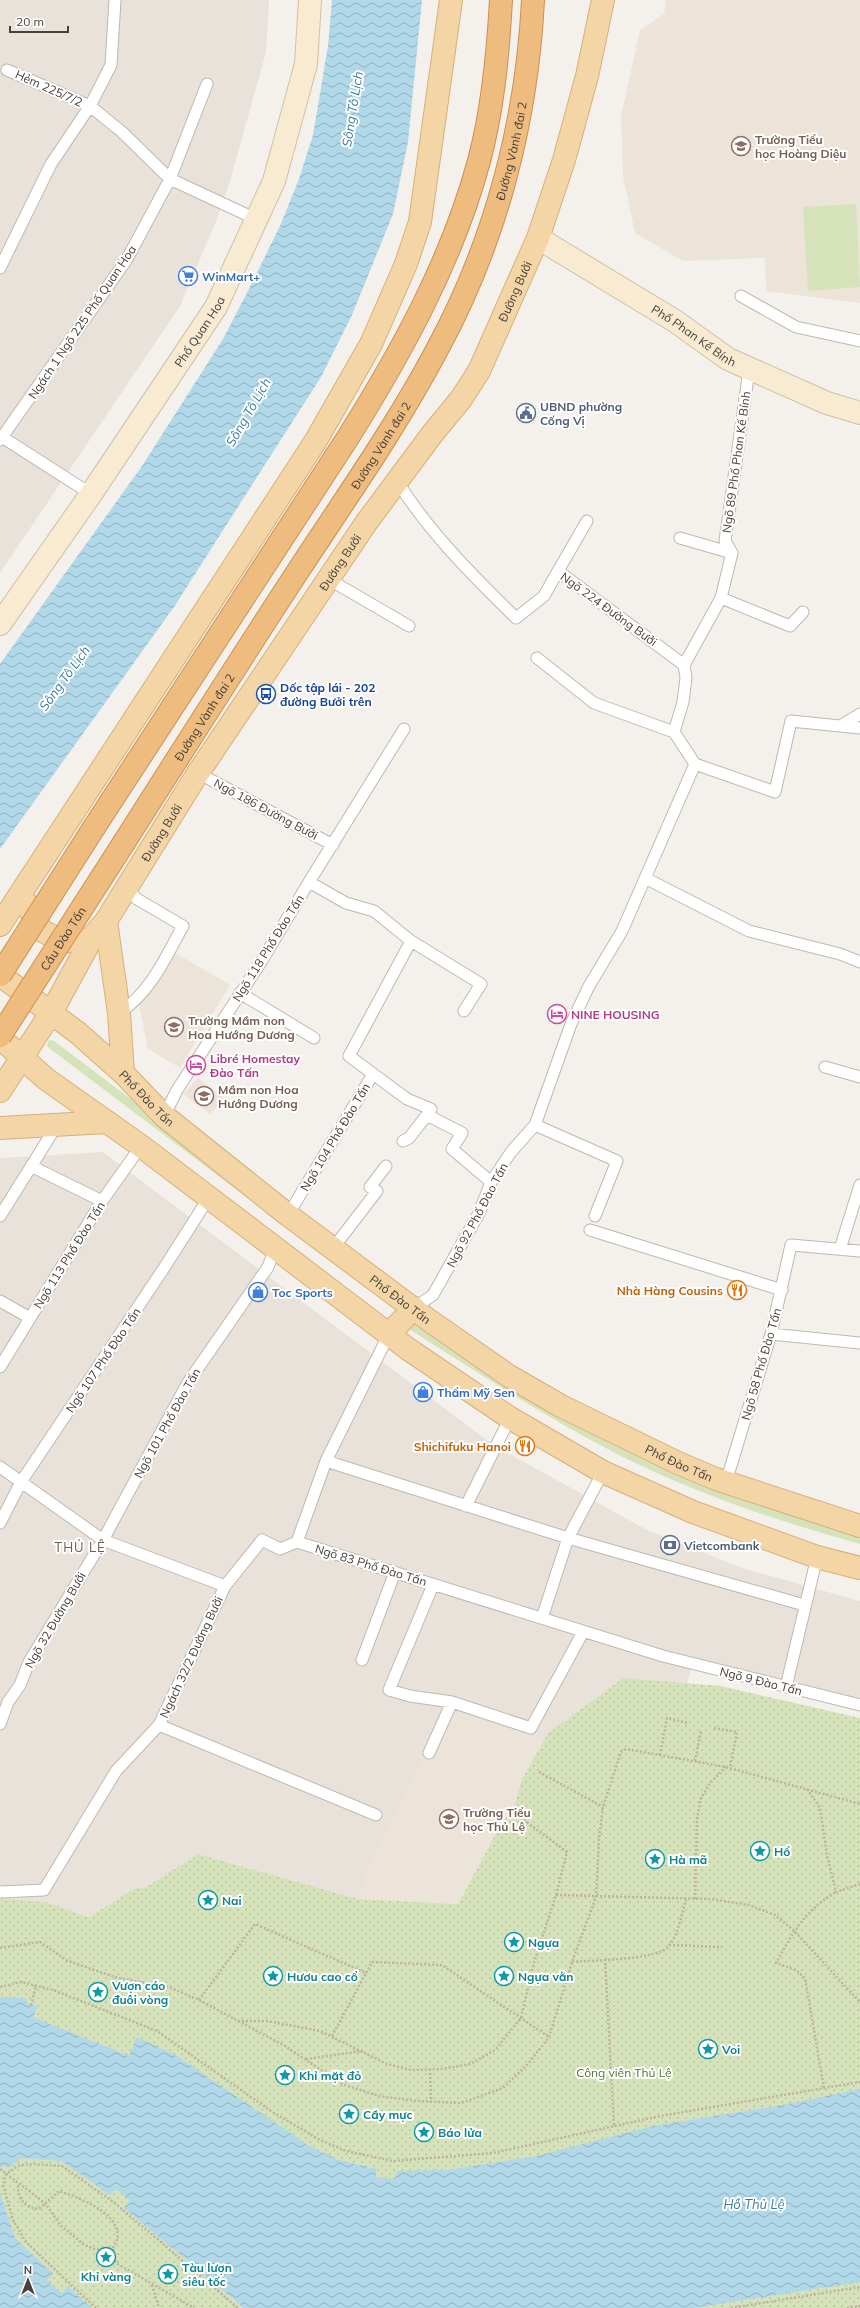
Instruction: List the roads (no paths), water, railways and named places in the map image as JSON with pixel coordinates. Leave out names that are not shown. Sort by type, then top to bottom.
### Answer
[{"type":"highway","points":[[0,975],[95,826],[343,446],[380,387],[410,332],[461,216],[479,161],[497,63],[501,1]]},
{"type":"highway","name":"Đường Vành đai 2","points":[[126,841],[232,673],[398,420],[440,345],[488,234],[507,176],[522,99],[533,3]]},
{"type":"highway","name":"Cầu Đào Tấn","points":[[0,1037],[126,841]]},
{"type":"main road","name":"Phố Quan Hoa","points":[[0,624],[91,494],[216,307],[274,181],[306,64],[310,0]]},
{"type":"main road","points":[[0,925],[315,442],[371,344],[385,316],[406,264],[420,222],[451,0]]},
{"type":"main road","name":"Đường Bưởi","points":[[0,1091],[51,1013],[99,928],[126,888],[198,773],[330,580],[366,523],[461,399],[479,371],[538,238],[564,160],[587,76],[603,0]]},
{"type":"main road","name":"Phố Phan Kế Bính","points":[[538,238],[619,285],[675,321],[728,359],[749,370],[827,403],[860,413]]},
{"type":"main road","points":[[21,892],[41,930],[63,942],[99,928],[119,1013],[123,1073]]},
{"type":"main road","name":"Phố Đào Tấn","points":[[0,975],[78,1033],[123,1073],[164,1116],[288,1215],[509,1376],[561,1406],[678,1463],[726,1482],[860,1526]]},
{"type":"main road","points":[[0,1037],[46,1080],[141,1146],[208,1199],[389,1334],[510,1418],[603,1472],[693,1512],[818,1557],[860,1568]]},
{"type":"main road","points":[[0,1128],[107,1122]]},
{"type":"main road","points":[[389,1334],[414,1308]]},
{"type":"lane","points":[[0,268],[51,164],[90,106],[111,65],[115,0]]},
{"type":"lane","name":"Hẻm 225/7/2","points":[[7,70],[90,106],[122,132],[170,179],[256,219]]},
{"type":"lane","name":"Ngách 1 Ngõ 225 Phố Quan Hoa","points":[[1,438],[127,259],[170,179],[207,84]]},
{"type":"lane","points":[[742,296],[796,326],[860,341]]},
{"type":"lane","name":"Ngõ 89 Phố Phan Kế Bính","points":[[732,553],[725,541],[749,370]]},
{"type":"lane","points":[[1,438],[91,494]]},
{"type":"lane","name":"Ngõ 224 Đường Bưởi","points":[[397,481],[407,496],[460,563],[516,618],[544,596],[558,571],[684,665]]},
{"type":"lane","points":[[558,571],[587,521]]},
{"type":"lane","points":[[674,732],[683,702],[686,678],[684,665],[720,598],[732,553],[680,538]]},
{"type":"lane","points":[[330,580],[409,626]]},
{"type":"lane","points":[[720,598],[790,626],[803,612]]},
{"type":"lane","points":[[537,658],[594,703],[674,732],[695,764],[775,792],[791,721],[860,728]]},
{"type":"lane","points":[[842,725],[860,714]]},
{"type":"lane","name":"Ngõ 118 Phố Đào Tấn","points":[[164,1116],[177,1090],[240,993],[404,729]]},
{"type":"lane","name":"Ngõ 92 Phố Đào Tấn","points":[[414,1308],[433,1295],[479,1213],[491,1182],[511,1152],[535,1125],[571,1024],[589,986],[622,931],[695,764]]},
{"type":"lane","name":"Ngõ 186 Đường Bưởi","points":[[198,773],[333,845]]},
{"type":"lane","points":[[645,878],[749,931],[840,954],[860,962]]},
{"type":"lane","points":[[309,882],[346,903],[374,911],[410,941],[481,984],[464,1011]]},
{"type":"lane","points":[[119,1013],[134,1003],[150,985],[183,926],[137,899],[126,888]]},
{"type":"lane","name":"Ngõ 104 Phố Đào Tấn","points":[[288,1215],[373,1074],[348,1056],[410,941]]},
{"type":"lane","points":[[240,993],[314,1038]]},
{"type":"lane","points":[[825,1067],[860,1077]]},
{"type":"lane","points":[[373,1074],[408,1099],[431,1109],[409,1138],[403,1141]]},
{"type":"lane","points":[[427,1115],[462,1133],[452,1149],[491,1182]]},
{"type":"lane","points":[[0,1216],[57,1124]]},
{"type":"lane","points":[[535,1125],[617,1161],[595,1216]]},
{"type":"lane","name":"Ngõ 113 Phố Đào Tấn","points":[[0,1367],[102,1201],[141,1146]]},
{"type":"lane","points":[[31,1166],[102,1201]]},
{"type":"lane","points":[[334,1248],[377,1192],[370,1187],[386,1166]]},
{"type":"lane","points":[[860,1185],[840,1249],[860,1251]]},
{"type":"lane","name":"Ngõ 107 Phố Đào Tấn","points":[[0,1523],[21,1482],[164,1268],[208,1199]]},
{"type":"lane","points":[[590,1230],[782,1290]]},
{"type":"lane","name":"Ngõ 58 Phố Đào Tấn","points":[[726,1482],[771,1334],[791,1245],[840,1249]]},
{"type":"lane","name":"Ngõ 101 Phố Đào Tấn","points":[[103,1540],[186,1384],[268,1267],[275,1249]]},
{"type":"lane","points":[[0,1301],[30,1318]]},
{"type":"lane","points":[[297,1542],[326,1461],[389,1334]]},
{"type":"lane","points":[[771,1334],[860,1343]]},
{"type":"lane","points":[[466,1506],[510,1418]]},
{"type":"lane","points":[[326,1461],[568,1538],[804,1606]]},
{"type":"lane","points":[[0,1467],[103,1540],[225,1586]]},
{"type":"lane","points":[[542,1618],[568,1538],[603,1472]]},
{"type":"lane","name":"Ngõ 32 Đường Bưởi","points":[[0,1724],[8,1702],[20,1686],[28,1662],[103,1540]]},
{"type":"lane","name":"Ngách 32/2 Đường Bưởi","points":[[0,1892],[44,1890],[116,1771],[159,1725],[225,1586],[262,1540],[280,1550],[297,1542]]},
{"type":"lane","name":"Ngõ 83 Phố Đào Tấn","points":[[297,1542],[663,1656]]},
{"type":"lane","points":[[786,1687],[804,1606],[818,1557]]},
{"type":"lane","points":[[362,1660],[395,1572]]},
{"type":"lane","points":[[433,1585],[389,1690],[410,1696],[452,1702],[531,1728],[582,1632]]},
{"type":"lane","name":"Ngõ 9 Đào Tấn","points":[[663,1656],[860,1705]]},
{"type":"lane","points":[[429,1753],[452,1702]]},
{"type":"lane","points":[[159,1725],[376,1815]]},
{"type":"water","name":"Sông Tô Lịch","points":[[332,0],[422,0],[408,142],[393,214],[352,315],[321,377],[174,607],[0,849],[0,664],[142,466],[223,339],[250,287],[280,226],[299,179],[313,135],[328,46]]},
{"type":"water","name":"Hồ Thủ Lệ","points":[[0,1998],[26,1998],[25,2003],[38,2006],[33,2017],[129,2056],[137,2037],[177,2056],[308,2145],[338,2160],[376,2169],[376,2177],[395,2179],[397,2171],[448,2170],[537,2156],[653,2126],[783,2105],[860,2089],[860,2282],[693,2308],[244,2308],[124,2208],[130,2200],[116,2189],[110,2195],[61,2161],[21,2158],[9,2167],[3,2166],[0,2169]]},
{"type":"water","points":[[0,2193],[15,2238],[53,2273],[47,2281],[62,2293],[68,2286],[91,2308],[0,2308]]},
{"type":"place","name":"Trường Tiểu học Hoàng Diệu","points":[[741,146]]},
{"type":"place","name":"WinMart+","points":[[188,276]]},
{"type":"place","name":"UBND phường Cống Vị","points":[[526,413]]},
{"type":"place","name":"Dốc tập lái - 202 đường Bưởi trên","points":[[266,694]]},
{"type":"place","name":"NINE HOUSING","points":[[557,1014]]},
{"type":"place","name":"Trường Mầm non Hoa Hướng Dương","points":[[174,1027]]},
{"type":"place","name":"Libré Homestay Đào Tấn","points":[[196,1065]]},
{"type":"place","name":"Mầm non Hoa Hướng Dương","points":[[204,1096]]},
{"type":"place","name":"Nhà Hàng Cousins","points":[[737,1290]]},
{"type":"place","name":"Toc Sports","points":[[258,1292]]},
{"type":"place","name":"Thẩm Mỹ Sen","points":[[423,1392]]},
{"type":"place","name":"Shichifuku Hanoi","points":[[525,1446]]},
{"type":"place","name":"Vietcombank","points":[[670,1545]]},
{"type":"place","name":"Trường Tiểu học Thủ Lệ","points":[[449,1819]]},
{"type":"place","name":"Hổ","points":[[760,1851]]},
{"type":"place","name":"Hà mã","points":[[655,1859]]},
{"type":"place","name":"Nai","points":[[208,1900]]},
{"type":"place","name":"Ngựa","points":[[514,1942]]},
{"type":"place","name":"Hươu cao cổ","points":[[273,1976]]},
{"type":"place","name":"Ngựa vằn","points":[[504,1976]]},
{"type":"place","name":"Vượn cáo đuôi vòng","points":[[98,1992]]},
{"type":"place","name":"Voi","points":[[708,2049]]},
{"type":"place","name":"Khỉ mặt đỏ","points":[[285,2075]]},
{"type":"place","name":"Cầy mực","points":[[349,2114]]},
{"type":"place","name":"Báo lửa","points":[[424,2132]]},
{"type":"place","name":"Khỉ vàng","points":[[106,2257]]},
{"type":"place","name":"Tàu lượn siêu tốc","points":[[168,2274]]},
{"type":"district","name":"THỦ LỆ","points":[[80,1547]]},
{"type":"park label","name":"Công viên Thủ Lệ","points":[[624,2072]]}]
